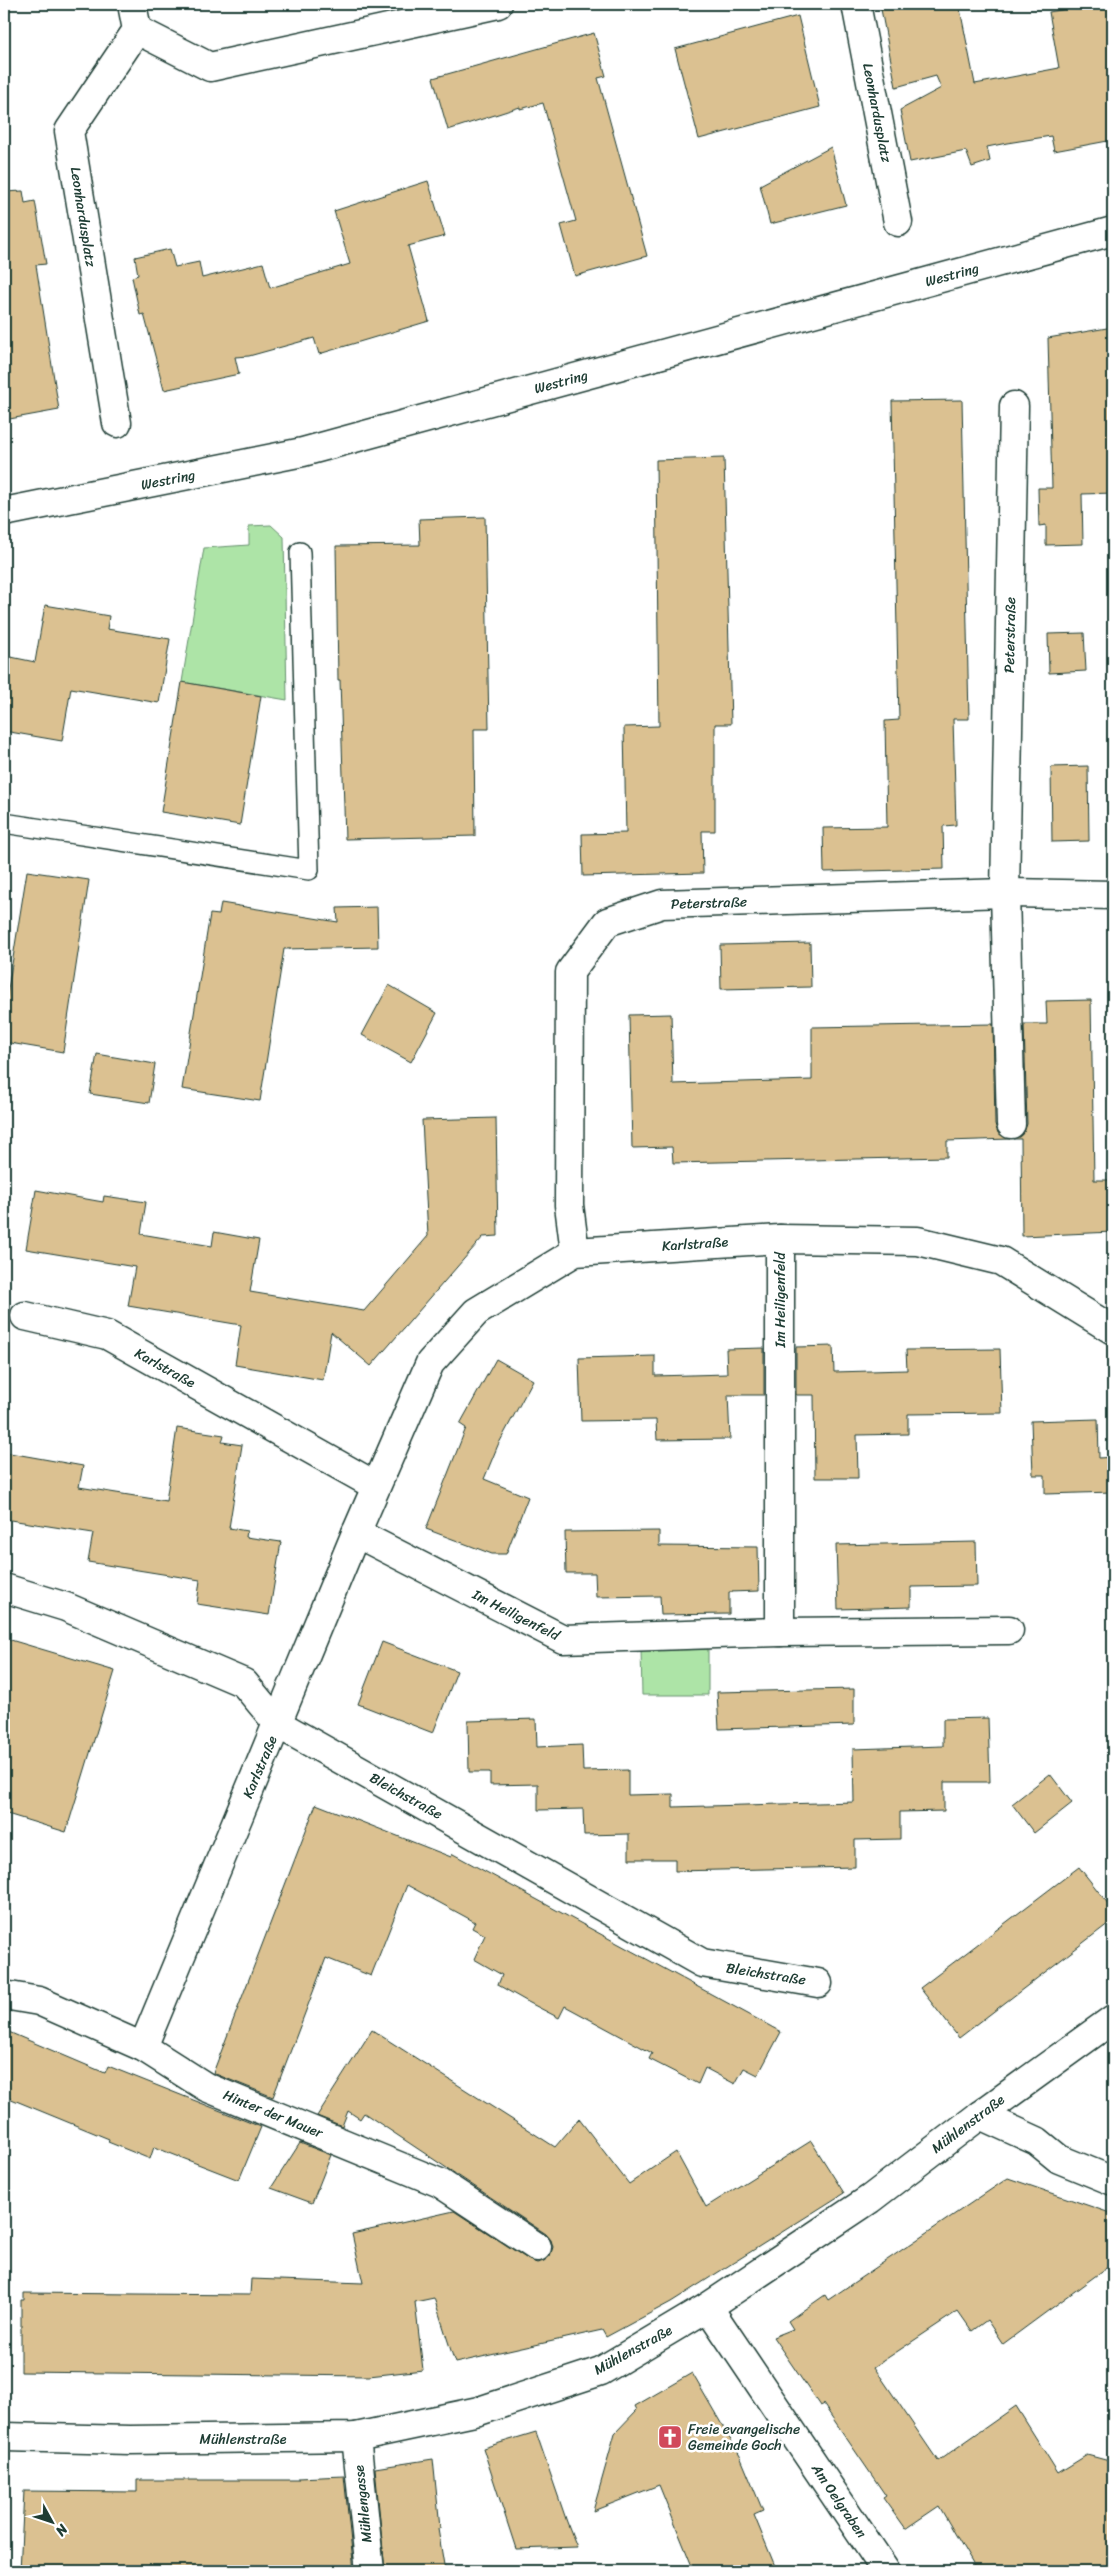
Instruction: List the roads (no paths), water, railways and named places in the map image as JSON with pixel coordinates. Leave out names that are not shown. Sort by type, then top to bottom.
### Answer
[{"type":"street","points":[[132,4],[137,30],[210,67],[498,4]]},
{"type":"street","name":"Leonhardusplatz","points":[[856,4],[898,222]]},
{"type":"street","name":"Leonhardusplatz","points":[[117,423],[69,131],[137,30]]},
{"type":"street","name":"Westring","points":[[4,512],[304,452],[1113,231]]},
{"type":"street","name":"Peterstraße","points":[[1011,1124],[1005,894],[1014,406]]},
{"type":"street","name":"Peterstraße","points":[[575,1252],[569,1204],[570,972],[607,922],[662,904],[1005,894],[1113,895]]},
{"type":"street","name":"Karlstraße","points":[[144,2047],[356,1533],[430,1363],[476,1312],[575,1252],[780,1239],[918,1241],[1001,1261],[1113,1330]]},
{"type":"street","name":"Im Heiligenfeld","points":[[780,1239],[780,1632]]},
{"type":"street","name":"Karlstraße","points":[[25,1316],[107,1335],[376,1486]]},
{"type":"street","name":"Im Heiligenfeld","points":[[356,1533],[563,1639],[780,1632],[1008,1630]]},
{"type":"street","name":"Bleichstraße","points":[[4,1588],[66,1607],[244,1683],[278,1724],[702,1963],[818,1983]]},
{"type":"street","name":"Hinter der Mauer","points":[[4,1995],[39,2001],[144,2047],[206,2087],[440,2182],[537,2247]]},
{"type":"street","name":"Mühlenstraße","points":[[4,2438],[130,2440],[356,2438],[479,2411],[601,2371],[708,2307],[870,2199],[980,2115],[1113,2019]]},
{"type":"street","points":[[980,2115],[1036,2141],[1059,2159],[1113,2181]]},
{"type":"street","name":"Am Oelgraben","points":[[708,2307],[886,2571]]},
{"type":"street","name":"Mühlengasse","points":[[356,2438],[370,2571]]},
{"type":"lane","points":[[4,823],[309,870],[300,552]]},
{"type":"place","name":"Freie evangelische Gemeinde Goch","points":[[670,2437]]}]
